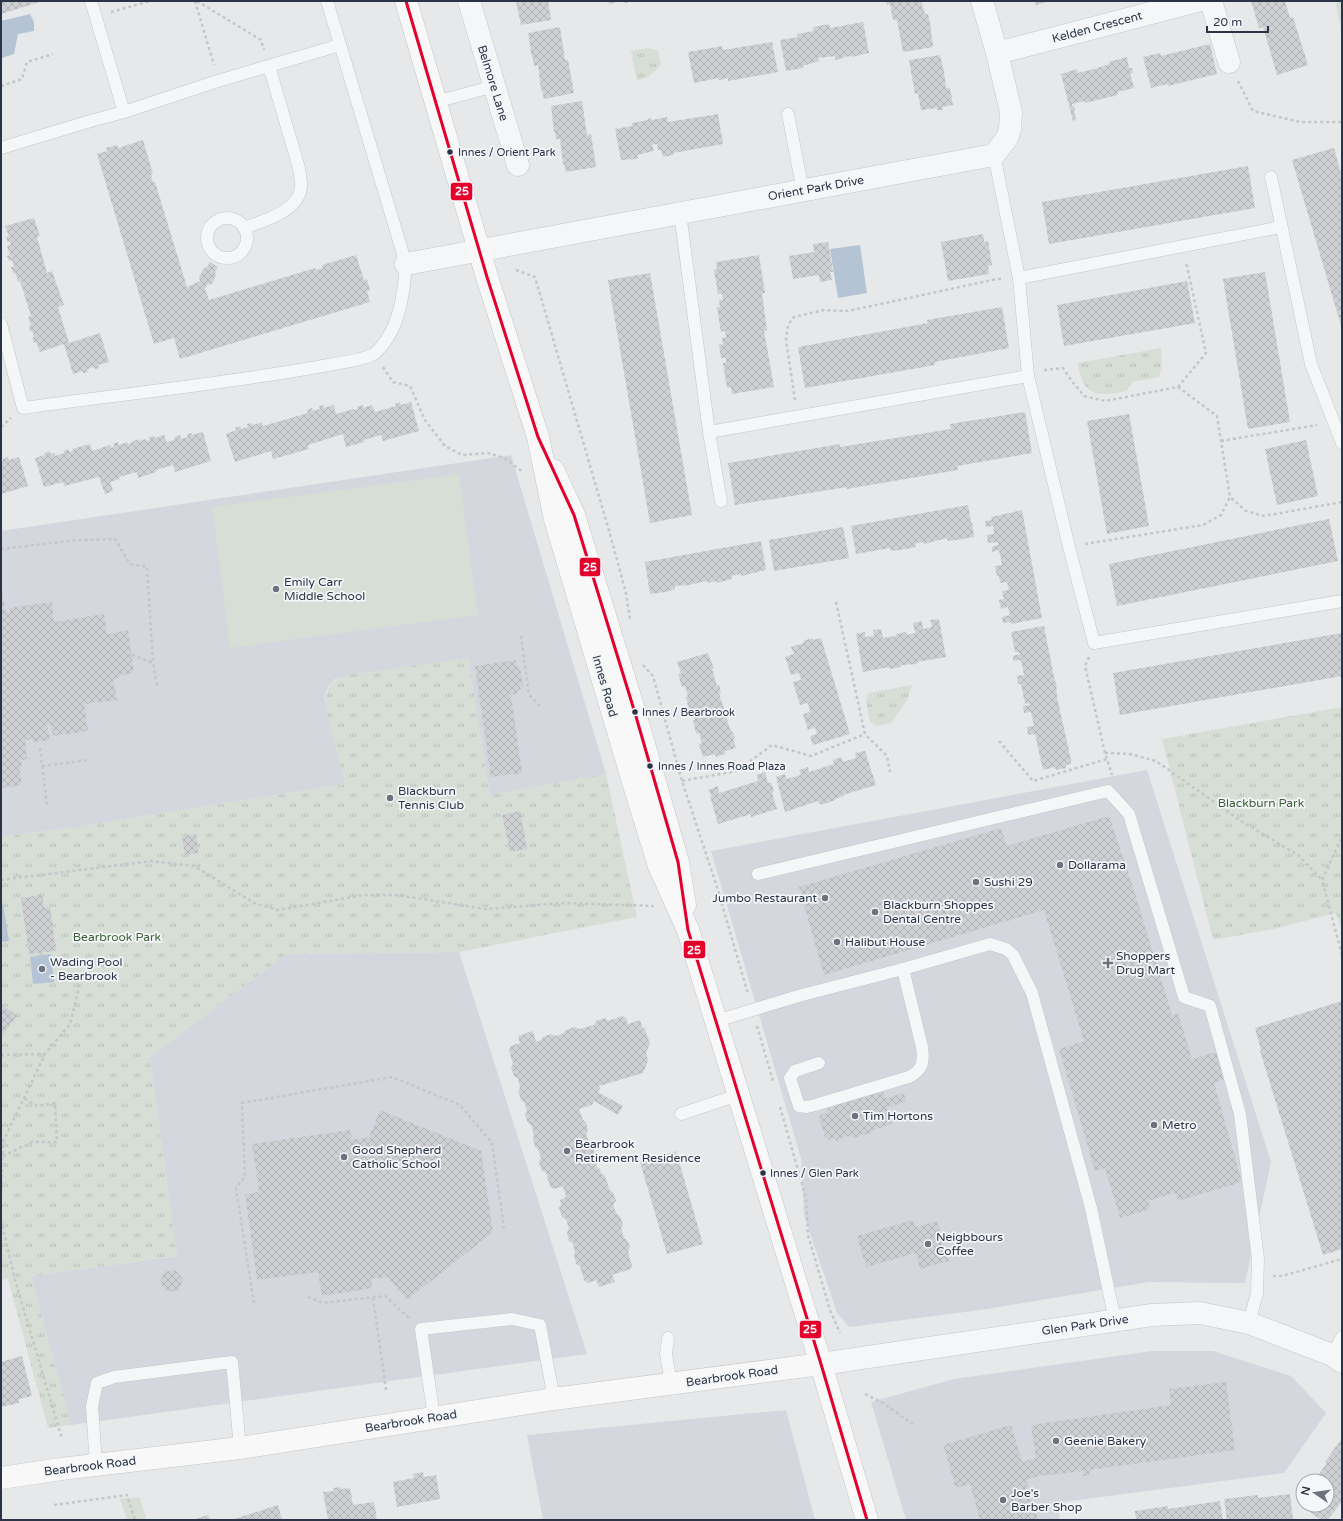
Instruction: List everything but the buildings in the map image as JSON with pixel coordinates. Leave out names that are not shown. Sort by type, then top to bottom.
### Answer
[{"type":"street","name":"Innes Road","points":[[406,1],[478,250],[538,437],[555,518],[634,785],[660,866],[688,930],[821,1364],[867,1520]]},
{"type":"street","name":"Belmore Lane","points":[[469,1],[518,165]]},
{"type":"street","points":[[982,1],[998,53],[1011,112],[1010,129],[1007,138],[994,155]]},
{"type":"street","name":"Kelden Crescent","points":[[998,53],[1197,1]]},
{"type":"street","points":[[1211,1],[1229,62]]},
{"type":"street","name":"Orient Park Drive","points":[[406,264],[994,155]]},
{"type":"street","name":"Glen Park Drive","points":[[821,1364],[1152,1314],[1200,1313],[1249,1323],[1339,1351]]},
{"type":"street","name":"Bearbrook Road","points":[[1,1478],[240,1448],[554,1399],[821,1364]]},
{"type":"lane","points":[[91,1],[124,112]]},
{"type":"lane","points":[[1,324],[23,408],[283,373],[340,363],[374,354],[388,338],[399,310],[405,285],[406,264],[327,1]]},
{"type":"lane","points":[[1,148],[124,112],[218,81],[340,44]]},
{"type":"lane","points":[[244,228],[271,219],[290,207],[299,196],[301,181],[299,168],[268,66]]},
{"type":"lane","points":[[436,102],[494,86]]},
{"type":"lane","points":[[788,114],[803,190]]},
{"type":"lane","points":[[994,155],[1019,278],[1028,376],[1069,547],[1094,643],[1342,600]]},
{"type":"lane","points":[[1271,177],[1311,364],[1342,443]]},
{"type":"lane","points":[[680,213],[709,432],[721,501]]},
{"type":"lane","points":[[1019,278],[1281,227]]},
{"type":"lane","points":[[709,432],[1028,376]]},
{"type":"lane","points":[[758,874],[1108,791],[1129,814],[1184,997],[1210,1006],[1240,1114],[1258,1259],[1256,1293],[1249,1323]]},
{"type":"lane","points":[[716,1021],[802,995],[903,969],[990,944],[1006,949],[1013,955],[1032,993],[1091,1208],[1115,1320]]},
{"type":"lane","points":[[819,1063],[795,1071],[790,1078],[799,1106],[807,1107],[909,1077],[918,1070],[923,1060],[922,1047],[903,969]]},
{"type":"lane","points":[[682,1114],[738,1096]]},
{"type":"lane","points":[[434,1417],[421,1329],[512,1318],[540,1325],[554,1399]]},
{"type":"lane","points":[[668,1338],[666,1354],[671,1384]]},
{"type":"lane","points":[[96,1465],[92,1406],[97,1383],[114,1378],[232,1362],[240,1448]]},
{"type":"path","points":[[95,16],[150,1]]},
{"type":"path","points":[[196,1],[261,40],[268,66]]},
{"type":"path","points":[[196,1],[218,81]]},
{"type":"path","points":[[1,86],[22,79],[27,62],[53,54]]},
{"type":"path","points":[[1229,62],[1253,111],[1300,122],[1342,122]]},
{"type":"path","points":[[1028,376],[1041,370],[1063,368],[1084,396],[1105,402],[1178,387],[1206,353],[1183,246]]},
{"type":"path","points":[[516,270],[535,276],[610,534],[626,593],[631,623]]},
{"type":"path","points":[[798,416],[786,340],[788,326],[794,317],[824,310],[848,311],[997,279],[1019,278]]},
{"type":"path","points":[[374,354],[393,382],[410,386],[425,420],[445,446],[462,455],[488,453],[504,458],[523,472]]},
{"type":"path","points":[[1069,547],[1203,525],[1221,515],[1230,497],[1217,416],[1178,387]]},
{"type":"path","points":[[1221,442],[1334,423]]},
{"type":"path","points":[[1230,497],[1246,511],[1264,516],[1342,502]]},
{"type":"path","points":[[1,549],[77,540],[115,539],[130,564],[147,567],[153,663],[157,686]]},
{"type":"path","points":[[836,602],[865,734],[887,756],[890,772]]},
{"type":"path","points":[[521,636],[529,695],[540,706]]},
{"type":"path","points":[[1094,643],[1085,666],[1105,753],[1113,775],[1108,791]]},
{"type":"path","points":[[132,655],[153,663]]},
{"type":"path","points":[[640,662],[653,676],[682,781],[717,887],[773,1083]]},
{"type":"path","points":[[682,781],[737,771],[772,745],[811,756],[865,734]]},
{"type":"path","points":[[999,741],[1033,781],[1107,759]]},
{"type":"path","points":[[40,748],[47,808]]},
{"type":"path","points":[[1105,753],[1130,754],[1156,761],[1241,821],[1298,855],[1322,880],[1342,955]]},
{"type":"path","points":[[42,766],[88,760]]},
{"type":"path","points":[[1322,880],[1342,837]]},
{"type":"path","points":[[1,880],[151,861],[194,866],[254,903],[278,910],[364,896],[397,895],[486,909],[564,903],[657,906]]},
{"type":"path","points":[[1,1195],[2,1141],[45,1054],[70,1024],[81,979]]},
{"type":"path","points":[[1,1055],[45,1054]]},
{"type":"path","points":[[254,1303],[236,1188],[245,1177],[242,1103],[392,1077],[460,1105],[492,1143],[504,1228]]},
{"type":"path","points":[[2,1156],[32,1142],[57,1142],[55,1103],[37,1106],[24,1098]]},
{"type":"path","points":[[780,1104],[806,1198],[808,1234],[830,1310],[840,1333]]},
{"type":"path","points":[[1,1220],[15,1280],[62,1438]]},
{"type":"path","points":[[1258,1277],[1282,1276],[1342,1259]]},
{"type":"path","points":[[308,1297],[323,1303],[385,1296],[421,1329]]},
{"type":"path","points":[[373,1297],[386,1390]]},
{"type":"path","points":[[865,1394],[883,1403],[914,1425]]},
{"type":"path","points":[[54,1505],[127,1495],[135,1520]]},
{"type":"shaded area","name":"Emily Carr Middle School","points":[[511,455],[606,774],[490,795],[468,658],[335,679],[325,694],[325,706],[345,784],[81,826],[1,837],[1,531]]},
{"type":"shaded area","points":[[1147,770],[1271,1162],[1245,1283],[1149,1282],[981,1310],[849,1327],[837,1313],[804,1215],[801,1158],[711,851]]},
{"type":"shaded area","name":"Good Shepherd Catholic School","points":[[459,952],[587,1354],[71,1425],[31,1276],[177,1256],[150,1057],[286,954]]},
{"type":"shaded area","points":[[1152,1351],[1213,1351],[1291,1376],[1326,1413],[1284,1473],[1056,1503],[1060,1520],[906,1520],[871,1402],[954,1379]]},
{"type":"shaded area","points":[[786,1410],[815,1520],[543,1520],[527,1435]]},
{"type":"green space","points":[[1335,1],[1342,1],[1342,33]]},
{"type":"green space","points":[[647,48],[658,50],[661,65],[648,77],[637,81],[631,51]]},
{"type":"green space","points":[[1161,348],[1162,364],[1159,377],[1132,382],[1127,391],[1109,394],[1096,393],[1091,391],[1082,380],[1078,363]]},
{"type":"green space","points":[[459,474],[478,615],[230,648],[212,507]]},
{"type":"green space","name":"Bearbrook Park","points":[[468,658],[490,795],[606,774],[637,917],[459,952],[286,954],[150,1057],[177,1256],[31,1276],[71,1425],[48,1428],[8,1279],[1,1280],[1,837],[81,826],[345,784],[325,706],[326,695],[330,686],[341,677],[347,675]]},
{"type":"green space","points":[[912,685],[907,700],[891,723],[876,726],[870,722],[866,701],[868,693]]},
{"type":"green space","name":"Blackburn Park","points":[[1342,707],[1342,932],[1336,913],[1273,929],[1213,940],[1162,739]]},
{"type":"green space","points":[[139,1497],[147,1520],[127,1520],[120,1499]]},
{"type":"water","points":[[30,14],[34,22],[34,31],[18,34],[14,54],[2,58],[1,21]]},
{"type":"water","points":[[860,245],[867,293],[838,298],[830,249]]},
{"type":"water","points":[[1,904],[3,904],[9,941],[1,942]]},
{"type":"water","name":"Wading Pool - Bearbrook","points":[[51,954],[54,982],[33,984],[30,957]]},
{"type":"transit line","name":"25","points":[[406,1],[487,277],[538,437],[574,515],[635,713],[678,862],[688,930],[821,1364],[867,1520]]},
{"type":"place","name":"Innes / Orient Park","points":[[450,152]]},
{"type":"place","name":"Emily Carr Middle School","points":[[276,589]]},
{"type":"place","name":"Innes / Bearbrook","points":[[635,712]]},
{"type":"place","name":"Innes / Innes Road Plaza","points":[[650,766]]},
{"type":"place","name":"Blackburn Tennis Club","points":[[390,798]]},
{"type":"place","name":"Dollarama","points":[[1060,865]]},
{"type":"place","name":"Sushi 29","points":[[976,882]]},
{"type":"place","name":"Jumbo Restaurant","points":[[825,898]]},
{"type":"place","name":"Blackburn Shoppes Dental Centre","points":[[875,912]]},
{"type":"place","name":"Halibut House","points":[[837,942]]},
{"type":"place","name":"Shoppers Drug Mart","points":[[1108,963]]},
{"type":"place","name":"Wading Pool - Bearbrook","points":[[42,969]]},
{"type":"place","name":"Tim Hortons","points":[[855,1116]]},
{"type":"place","name":"Metro","points":[[1154,1125]]},
{"type":"place","name":"Bearbrook Retirement Residence","points":[[567,1151]]},
{"type":"place","name":"Good Shepherd Catholic School","points":[[344,1157]]},
{"type":"place","name":"Innes / Glen Park","points":[[763,1173]]},
{"type":"place","name":"Neigbbours Coffee","points":[[928,1244]]},
{"type":"place","name":"Geenie Bakery","points":[[1056,1441]]},
{"type":"place","name":"Joe's Barber Shop","points":[[1003,1500]]}]
